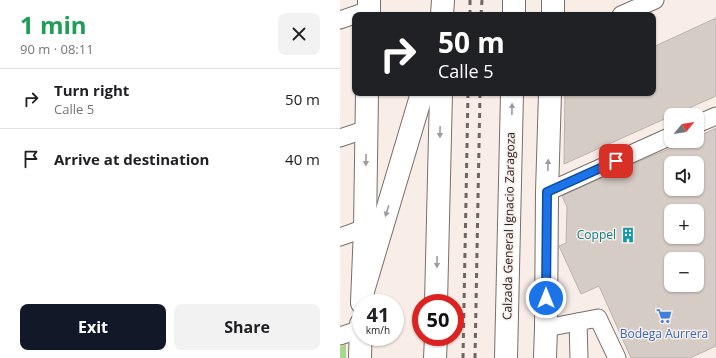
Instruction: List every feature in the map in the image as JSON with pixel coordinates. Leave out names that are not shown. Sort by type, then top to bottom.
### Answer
[{"type":"main road","points":[[514,0],[514,12]]},
{"type":"main road","points":[[553,0],[553,12]]},
{"type":"main road","points":[[363,294],[367,96]]},
{"type":"main road","points":[[364,294],[421,96]]},
{"type":"main road","points":[[436,294],[440,96]]},
{"type":"main road","name":"Calzada General Ignacio Zaragoza","points":[[506,358],[512,96]]},
{"type":"main road","points":[[545,358],[550,96]]},
{"type":"main road","points":[[360,346],[360,358]]},
{"type":"main road","points":[[435,358],[436,346]]},
{"type":"street","points":[[628,12],[655,0]]},
{"type":"street","points":[[359,12],[369,8]]},
{"type":"street","points":[[340,20],[352,15]]},
{"type":"street","points":[[704,121],[716,116]]},
{"type":"street","points":[[340,138],[367,129]]},
{"type":"street","points":[[547,192],[664,139]]},
{"type":"street","points":[[340,237],[365,228]]},
{"type":"street","points":[[546,328],[598,318],[616,358]]},
{"type":"street","points":[[578,322],[579,358]]},
{"type":"street","points":[[340,336],[352,332]]},
{"type":"green space","points":[[346,344],[346,358],[340,358],[340,347]]},
{"type":"building","points":[[716,18],[716,96],[689,108],[664,108],[664,119],[564,164],[565,96],[656,96],[656,46]]},
{"type":"building","points":[[716,128],[716,346],[690,358],[631,358],[599,286],[581,294],[559,246],[566,243],[567,207],[562,196],[671,148],[704,148],[704,134]]},
{"type":"railway","points":[[470,0],[470,12]]},
{"type":"railway","points":[[481,12],[482,0]]},
{"type":"railway","points":[[463,358],[468,96]]},
{"type":"railway","points":[[475,358],[480,96]]},
{"type":"place","name":"Coppel","points":[[628,235]]},
{"type":"place","name":"Bodega Aurrera","points":[[664,316]]},
{"type":"route","points":[[546,298],[547,192],[616,161]]}]
